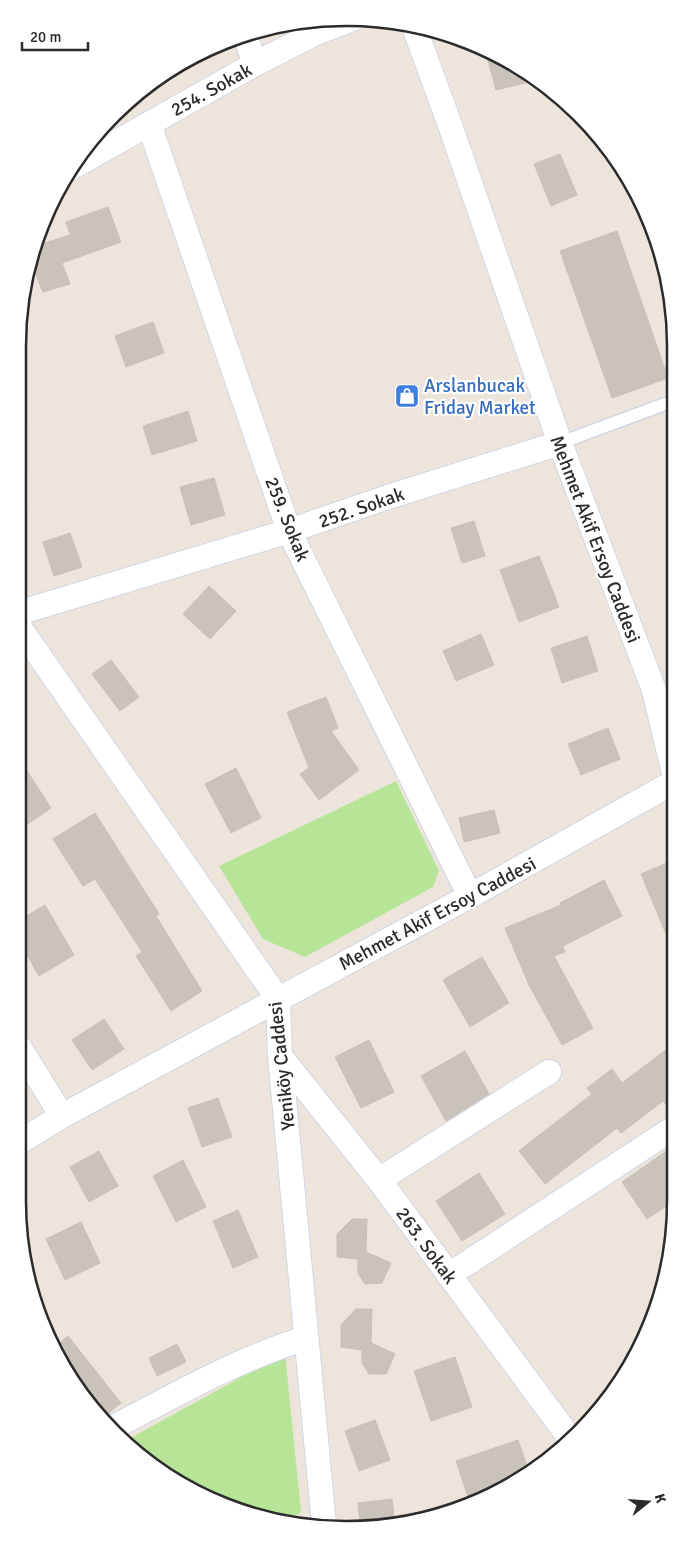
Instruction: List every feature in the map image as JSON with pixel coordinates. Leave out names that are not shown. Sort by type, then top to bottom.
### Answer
[{"type":"street","name":"254. Sokak","points":[[87,159],[255,64],[332,27]]},
{"type":"street","name":"Mehmet Akif Ersoy Caddesi","points":[[417,34],[560,443],[654,690],[667,743]]},
{"type":"street","points":[[247,42],[255,64]]},
{"type":"street","name":"259. Sokak","points":[[149,124],[289,531],[470,896]]},
{"type":"street","name":"252. Sokak","points":[[26,611],[289,531],[388,497],[560,443]]},
{"type":"street","name":"Yeniköy Caddesi","points":[[26,637],[278,999],[280,1056],[324,1520]]},
{"type":"street","name":"Mehmet Akif Ersoy Caddesi","points":[[26,1138],[62,1116],[470,896],[667,786]]},
{"type":"street","name":"263. Sokak","points":[[280,1056],[379,1180],[566,1433]]},
{"type":"street","points":[[26,1058],[62,1116]]},
{"type":"street","points":[[379,1180],[549,1072]]},
{"type":"street","points":[[449,1275],[667,1132]]},
{"type":"street","points":[[118,1425],[215,1373],[274,1348],[306,1338]]},
{"type":"lane","points":[[560,443],[667,403]]},
{"type":"green space","points":[[396,781],[439,871],[433,887],[305,957],[263,939],[219,866]]},
{"type":"green space","points":[[285,1353],[301,1512],[295,1517],[264,1510],[205,1488],[169,1467],[131,1438]]},
{"type":"building","points":[[487,59],[527,82],[496,90]]},
{"type":"building","points":[[560,154],[577,195],[551,206],[534,164]]},
{"type":"building","points":[[108,207],[121,242],[62,263],[70,284],[43,292],[35,272],[43,244],[70,235],[66,222]]},
{"type":"building","points":[[617,231],[667,378],[612,398],[560,251]]},
{"type":"building","points":[[153,322],[164,353],[126,367],[115,336]]},
{"type":"building","points":[[188,411],[197,441],[152,455],[143,426]]},
{"type":"building","points":[[214,478],[225,515],[191,525],[180,487]]},
{"type":"building","points":[[474,521],[485,556],[462,563],[451,528]]},
{"type":"building","points":[[70,533],[82,567],[54,576],[43,542]]},
{"type":"building","points":[[539,556],[559,607],[519,622],[500,570]]},
{"type":"building","points":[[209,586],[236,611],[210,639],[183,614]]},
{"type":"building","points":[[481,634],[494,665],[456,681],[443,651]]},
{"type":"building","points":[[587,636],[598,671],[562,683],[551,648]]},
{"type":"building","points":[[111,660],[139,697],[120,711],[92,674]]},
{"type":"building","points":[[326,697],[338,728],[331,731],[359,770],[319,800],[300,774],[309,768],[287,712]]},
{"type":"building","points":[[608,728],[620,759],[581,775],[568,744]]},
{"type":"building","points":[[236,768],[261,818],[231,833],[205,784]]},
{"type":"building","points":[[26,769],[51,808],[26,825]]},
{"type":"building","points":[[494,810],[500,833],[464,842],[459,818]]},
{"type":"building","points":[[95,813],[159,914],[156,916],[202,991],[171,1011],[136,956],[142,952],[95,879],[83,886],[53,839]]},
{"type":"building","points":[[667,863],[667,936],[641,874]]},
{"type":"building","points":[[604,880],[622,916],[563,946],[565,952],[554,956],[593,1028],[562,1045],[529,985],[505,928],[561,905],[560,903]]},
{"type":"building","points":[[45,905],[74,955],[39,976],[26,953],[26,916]]},
{"type":"building","points":[[482,957],[509,1003],[470,1027],[443,980]]},
{"type":"building","points":[[104,1019],[124,1049],[92,1070],[72,1040]]},
{"type":"building","points":[[369,1040],[394,1092],[361,1108],[335,1057]]},
{"type":"building","points":[[667,1049],[667,1106],[663,1101],[621,1133],[617,1128],[545,1184],[519,1151],[592,1094],[587,1088],[612,1069],[622,1083]]},
{"type":"building","points":[[465,1051],[489,1094],[446,1121],[421,1076]]},
{"type":"building","points":[[218,1098],[232,1137],[202,1147],[188,1108]]},
{"type":"building","points":[[99,1151],[118,1186],[89,1202],[70,1167]]},
{"type":"building","points":[[667,1151],[667,1206],[647,1219],[622,1182]]},
{"type":"building","points":[[183,1160],[206,1207],[176,1222],[153,1176]]},
{"type":"building","points":[[479,1173],[505,1214],[462,1241],[436,1201]]},
{"type":"building","points":[[238,1210],[258,1257],[233,1268],[213,1221]]},
{"type":"building","points":[[352,1219],[367,1219],[366,1252],[391,1263],[382,1283],[365,1284],[358,1273],[358,1259],[337,1257],[337,1234]]},
{"type":"building","points":[[81,1222],[100,1263],[65,1280],[46,1239]]},
{"type":"building","points":[[356,1309],[372,1309],[371,1343],[395,1354],[386,1374],[369,1374],[362,1363],[362,1350],[341,1347],[341,1325]]},
{"type":"building","points":[[68,1336],[121,1403],[108,1414],[80,1378],[60,1343]]},
{"type":"building","points":[[177,1344],[186,1362],[157,1376],[149,1358]]},
{"type":"building","points":[[455,1357],[472,1407],[431,1421],[414,1371]]},
{"type":"building","points":[[375,1420],[390,1460],[359,1471],[345,1431]]},
{"type":"building","points":[[518,1440],[527,1465],[507,1478],[468,1496],[456,1461]]},
{"type":"building","points":[[392,1499],[394,1517],[360,1520],[358,1503]]},
{"type":"place","name":"Arslanbucak Friday Market","points":[[407,396]]}]
